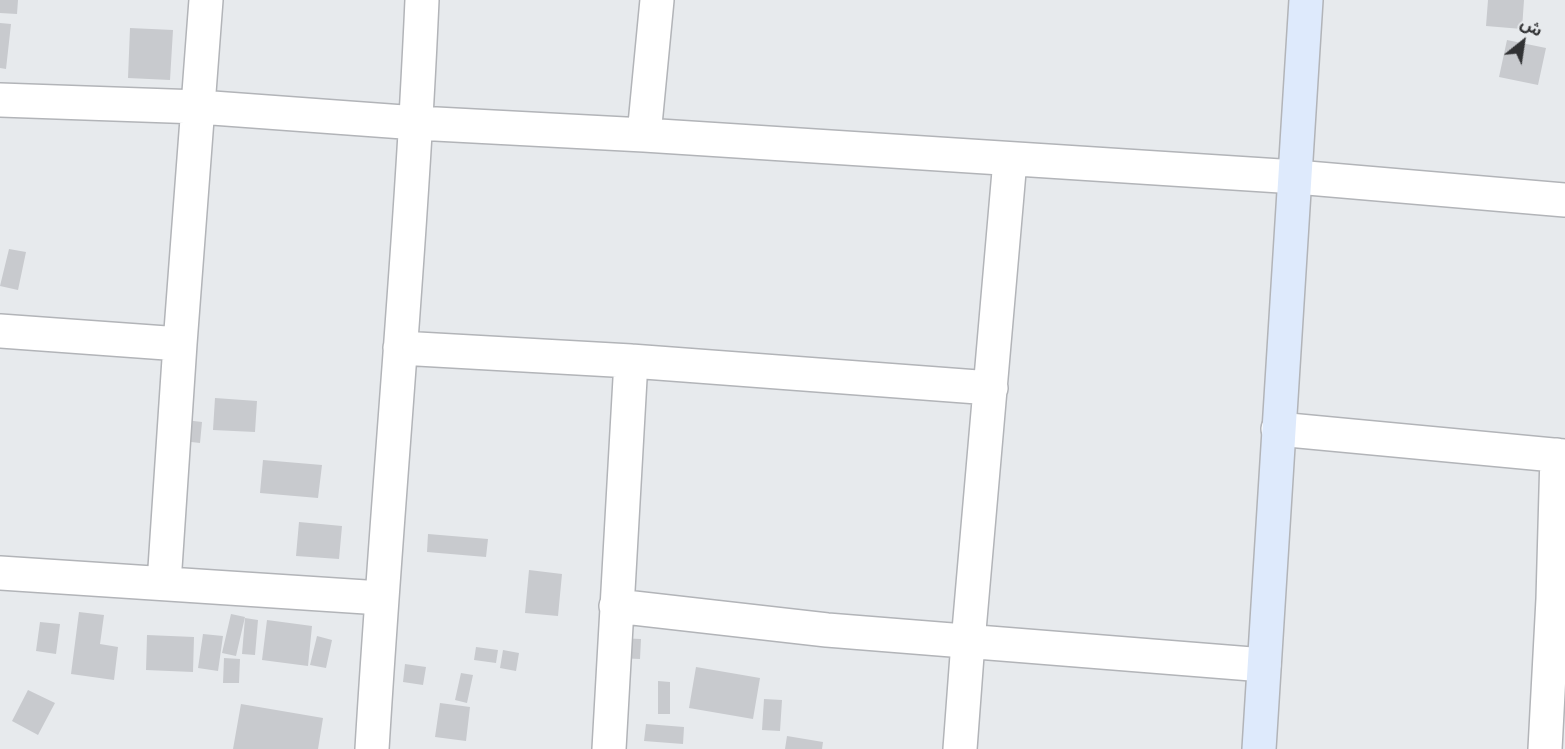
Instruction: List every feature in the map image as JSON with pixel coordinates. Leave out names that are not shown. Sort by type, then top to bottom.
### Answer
[{"type":"street","points":[[164,584],[206,0]]},
{"type":"street","points":[[372,749],[381,598],[417,123],[422,0]]},
{"type":"street","points":[[644,135],[657,0]]},
{"type":"street","points":[[1259,749],[1306,0]]},
{"type":"street","points":[[0,100],[199,107],[417,123],[644,135],[1296,177],[1565,200]]},
{"type":"street","points":[[960,749],[1010,160]]},
{"type":"street","points":[[0,331],[180,344]]},
{"type":"street","points":[[400,348],[631,361],[991,388]]},
{"type":"street","points":[[609,749],[631,361]]},
{"type":"street","points":[[1278,429],[1561,456],[1559,600],[1545,749]]},
{"type":"street","points":[[0,573],[381,598]]},
{"type":"street","points":[[616,606],[827,630],[1264,665]]},
{"type":"building","points":[[0,0],[18,0],[17,14],[0,13]]},
{"type":"building","points":[[1488,0],[1524,0],[1522,29],[1486,26]]},
{"type":"building","points":[[0,23],[11,24],[6,69],[0,68]]},
{"type":"building","points":[[130,28],[173,30],[170,80],[128,78]]},
{"type":"building","points":[[1507,40],[1546,48],[1538,85],[1499,77]]},
{"type":"building","points":[[9,249],[26,252],[18,290],[0,286]]},
{"type":"building","points":[[215,398],[257,401],[255,432],[213,430]]},
{"type":"building","points":[[177,419],[202,422],[200,443],[174,440]]},
{"type":"building","points":[[263,460],[322,465],[318,498],[260,493]]},
{"type":"building","points":[[299,522],[342,526],[339,559],[296,556]]},
{"type":"building","points":[[428,534],[488,539],[486,557],[427,552]]},
{"type":"building","points":[[529,570],[562,574],[558,616],[525,613]]},
{"type":"building","points":[[79,612],[104,615],[100,644],[118,647],[114,680],[71,674]]},
{"type":"building","points":[[231,614],[245,617],[236,656],[222,653]]},
{"type":"building","points":[[245,618],[258,620],[255,655],[242,654]]},
{"type":"building","points":[[267,620],[312,626],[308,666],[262,660]]},
{"type":"building","points":[[40,622],[60,624],[56,654],[36,651]]},
{"type":"building","points":[[203,634],[223,636],[218,671],[198,668]]},
{"type":"building","points":[[147,635],[194,637],[193,672],[146,670]]},
{"type":"building","points":[[317,636],[332,640],[326,668],[310,665]]},
{"type":"building","points":[[617,638],[641,639],[640,659],[617,658]]},
{"type":"building","points":[[476,647],[498,650],[496,663],[474,660]]},
{"type":"building","points":[[503,650],[519,653],[516,671],[500,668]]},
{"type":"building","points":[[224,658],[240,659],[239,683],[223,683]]},
{"type":"building","points":[[405,664],[426,667],[423,685],[403,682]]},
{"type":"building","points":[[696,667],[760,678],[753,719],[689,708]]},
{"type":"building","points":[[461,673],[473,675],[467,703],[455,700]]},
{"type":"building","points":[[658,681],[670,682],[670,714],[658,714]]},
{"type":"building","points":[[28,690],[55,703],[38,735],[12,721]]},
{"type":"building","points":[[764,699],[782,700],[780,731],[762,730]]},
{"type":"building","points":[[440,703],[470,707],[466,741],[435,737]]},
{"type":"building","points":[[241,704],[323,718],[318,749],[233,749]]},
{"type":"building","points":[[646,724],[684,727],[683,744],[644,741]]},
{"type":"building","points":[[787,736],[823,742],[822,749],[785,749]]}]
